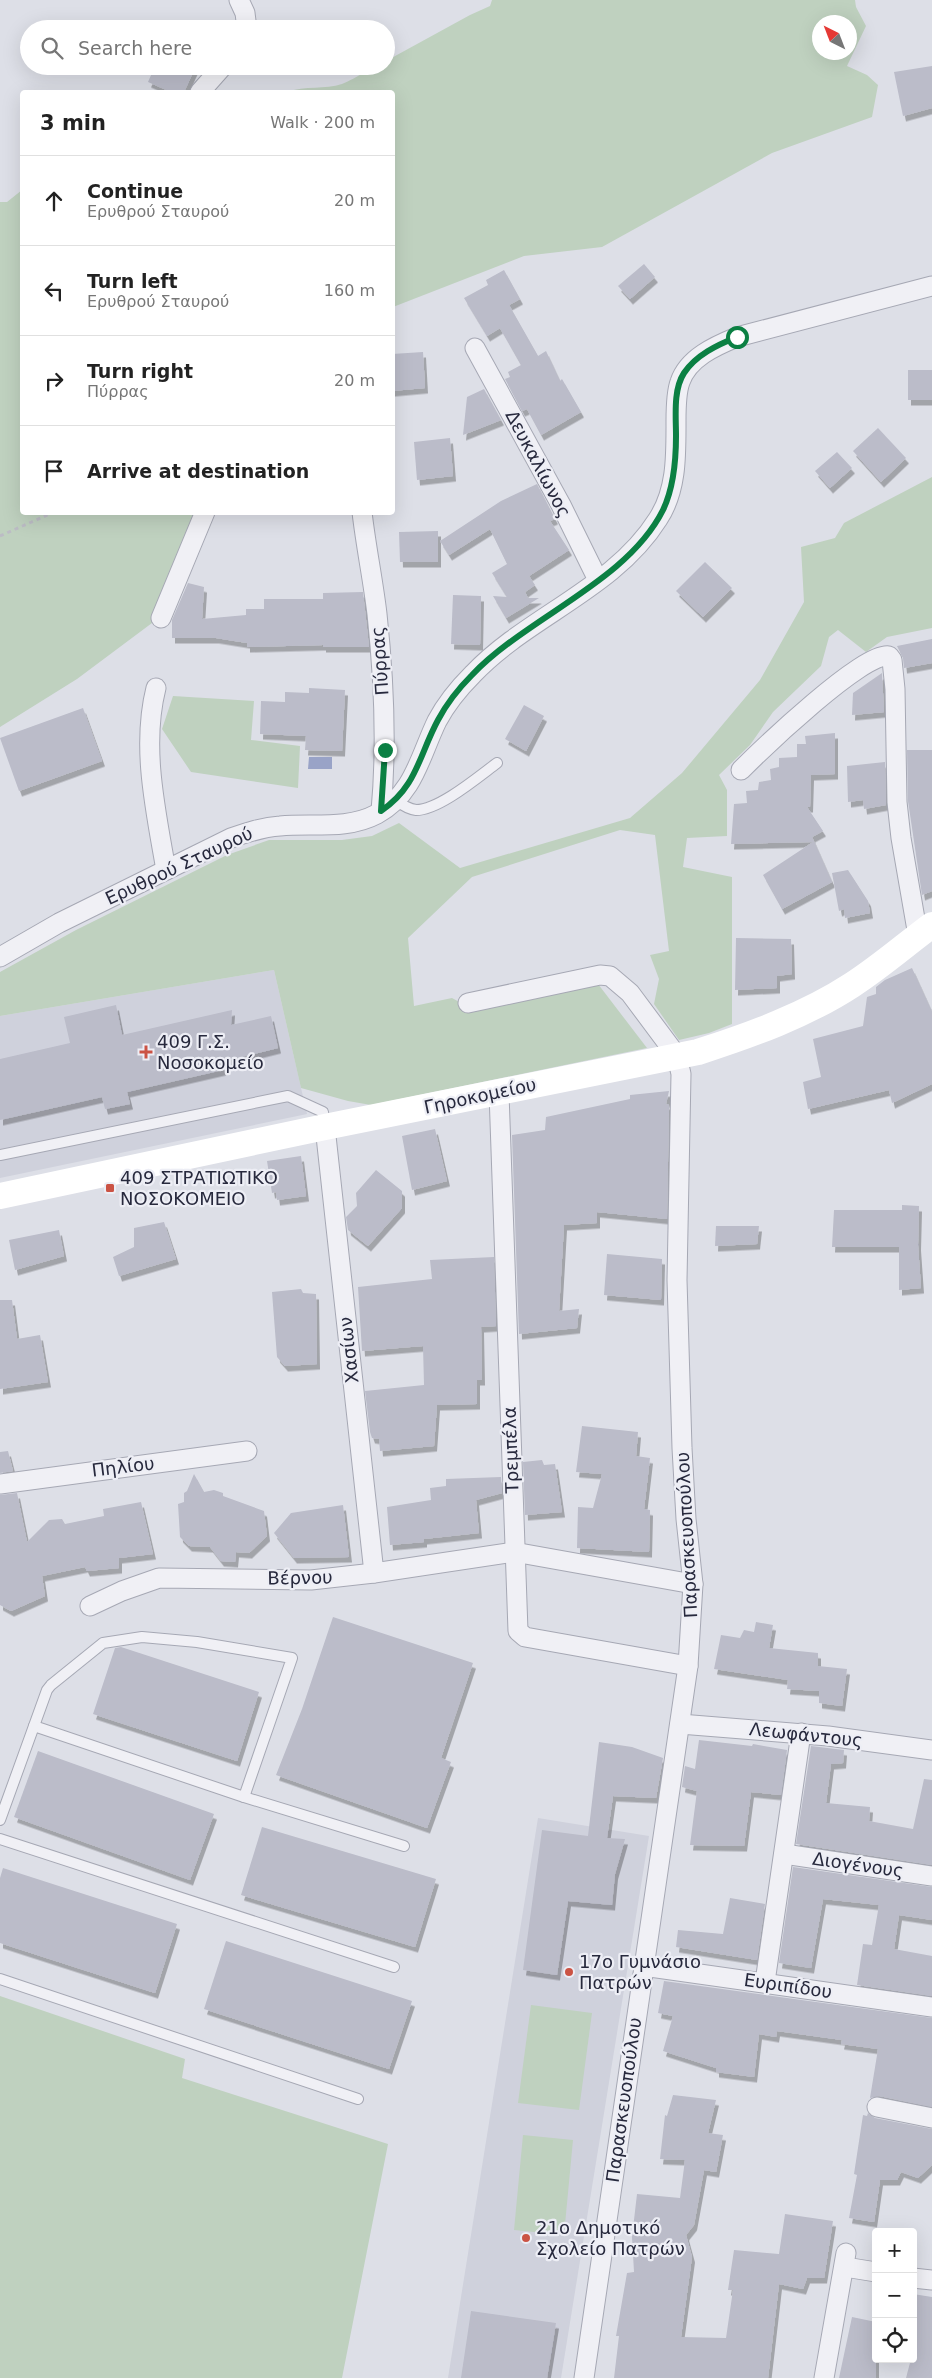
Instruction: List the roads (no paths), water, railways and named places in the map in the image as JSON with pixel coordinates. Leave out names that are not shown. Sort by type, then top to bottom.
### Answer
[{"type":"main road","name":"Γηροκομείου","points":[[0,1196],[325,1127],[677,1056],[732,1041],[836,994],[877,968],[925,930]]},
{"type":"street","points":[[239,0],[246,20]]},
{"type":"street","points":[[202,90],[215,75]]},
{"type":"street","name":"Ερυθρού Σταυρού","points":[[0,957],[38,934],[231,838],[256,829],[279,826],[341,824],[360,821],[388,806],[411,781],[442,713],[472,675],[507,644],[598,580],[632,550],[650,530],[664,509],[672,486],[675,467],[679,386],[685,372],[693,363],[711,349],[737,337],[932,286]]},
{"type":"street","name":"Δευκαλίωνος","points":[[475,348],[561,505],[598,580]]},
{"type":"street","points":[[161,618],[204,515]]},
{"type":"street","name":"Πύρρας","points":[[362,515],[377,616],[383,691],[388,806]]},
{"type":"street","points":[[741,770],[789,723],[824,696],[867,663],[880,656],[889,656],[892,660],[895,689],[897,802],[901,838],[925,930]]},
{"type":"street","points":[[156,688],[151,719],[151,769],[166,870]]},
{"type":"street","name":"Παρασκευοπούλου","points":[[468,1003],[600,975],[610,976],[630,993],[677,1056],[681,1074],[677,1280],[682,1448],[686,1519],[694,1584],[688,1666],[584,2378]]},
{"type":"street","name":"Τρεμπέλα","points":[[499,1093],[518,1631],[525,1637],[688,1666]]},
{"type":"street","name":"Χασίων","points":[[325,1127],[374,1573]]},
{"type":"street","name":"Πηλίου","points":[[0,1484],[247,1451]]},
{"type":"street","name":"Βέρνου","points":[[90,1606],[122,1591],[159,1578],[178,1576],[288,1581],[374,1573],[514,1552],[694,1584]]},
{"type":"street","name":"Λεωφάντους","points":[[680,1724],[802,1734],[932,1750]]},
{"type":"street","points":[[765,1982],[802,1734]]},
{"type":"street","name":"Διογένους","points":[[784,1854],[932,1876]]},
{"type":"street","name":"Ευριπίδου","points":[[643,1966],[932,2007]]},
{"type":"street","points":[[878,2107],[932,2118]]},
{"type":"street","points":[[824,2378],[846,2260],[872,2270]]},
{"type":"street","points":[[917,2278],[932,2280]]},
{"type":"lane","points":[[388,806],[418,810],[433,806],[497,763]]},
{"type":"lane","points":[[0,1155],[288,1096],[323,1112],[325,1127]]},
{"type":"lane","points":[[0,1820],[50,1685],[103,1643],[142,1637],[197,1642],[292,1658],[244,1797]]},
{"type":"lane","points":[[34,1726],[244,1797],[404,1846]]},
{"type":"lane","points":[[0,1840],[394,1967]]},
{"type":"lane","points":[[0,1979],[358,2099]]},
{"type":"water","points":[[309,757],[332,757],[332,769],[308,769]]},
{"type":"place","name":"409 Γ.Σ. Νοσοκομείο","points":[[146,1052]]},
{"type":"place","name":"409 ΣΤΡΑΤΙΩΤΙΚΟ ΝΟΣΟΚΟΜΕΙΟ","points":[[110,1188]]},
{"type":"place","name":"17ο Γυμνάσιο Πατρών","points":[[569,1972]]},
{"type":"place","name":"21ο Δημοτικό Σχολείο Πατρών","points":[[526,2238]]}]
